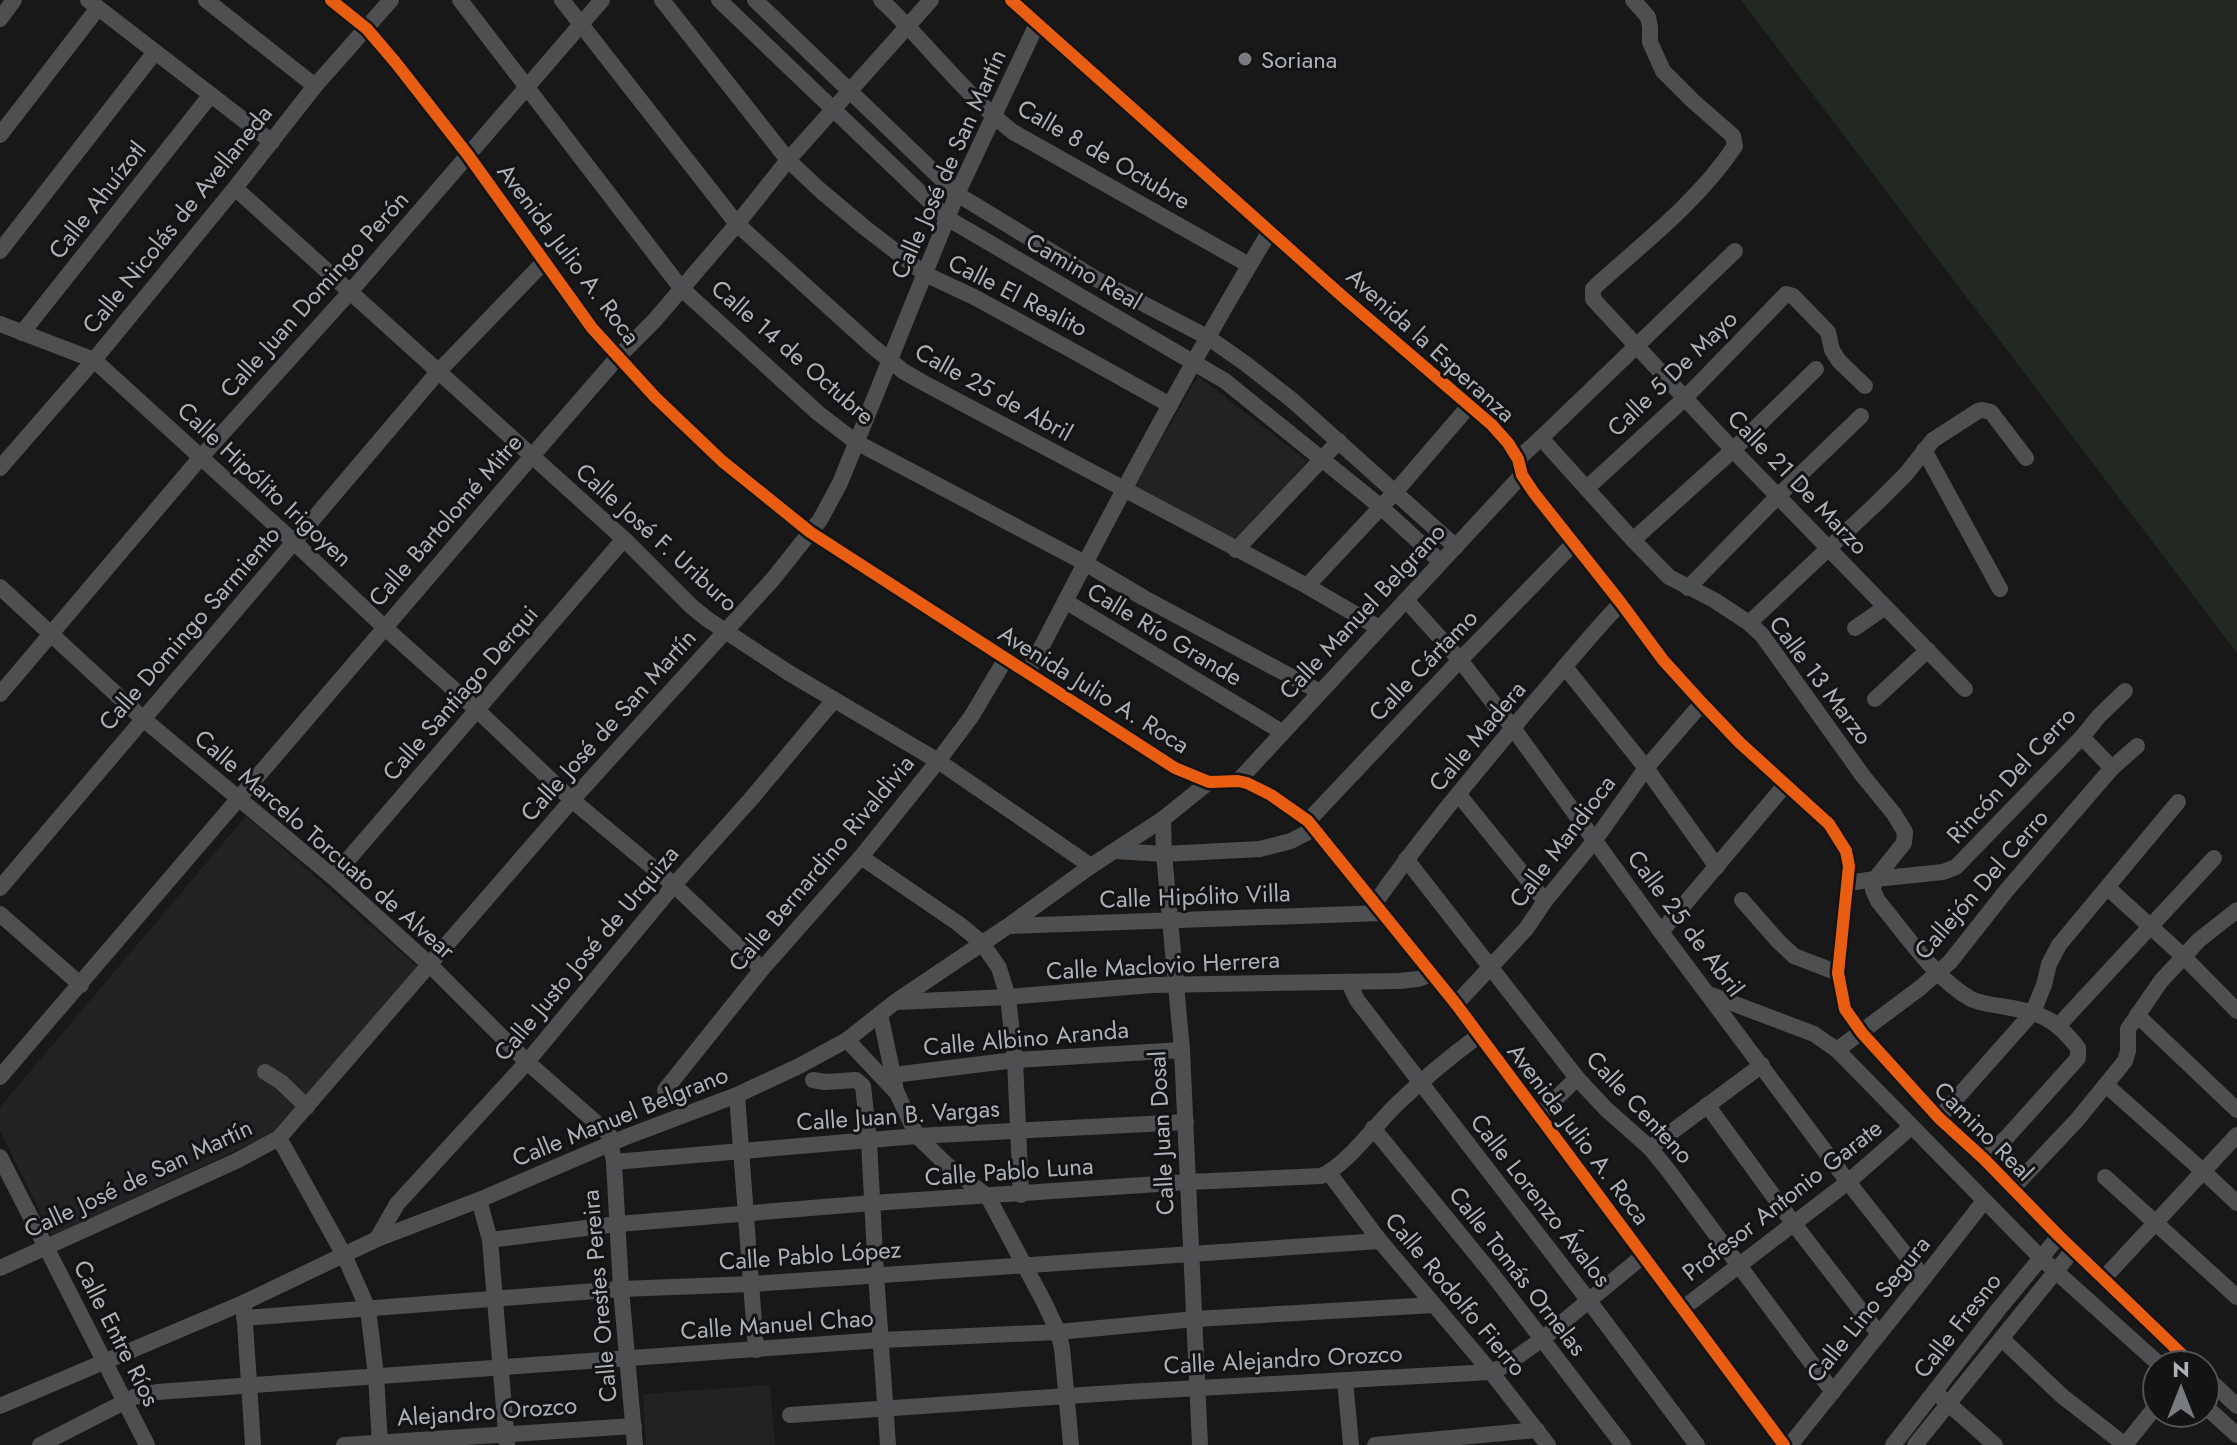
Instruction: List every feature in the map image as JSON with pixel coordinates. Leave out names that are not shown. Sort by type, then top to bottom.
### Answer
[{"type":"street","points":[[0,17],[14,0]]},
{"type":"street","points":[[206,0],[315,86]]},
{"type":"street","name":"Avenida Julio A. Roca","points":[[331,0],[367,29],[406,74],[592,328],[655,397],[722,461],[810,532],[1175,768],[1209,782],[1238,781],[1271,795],[1311,825],[1456,1004],[1787,1445]]},
{"type":"street","name":"Calle Nicolás de Avellaneda","points":[[0,468],[94,360],[315,86],[391,0]]},
{"type":"street","name":"Calle 14 de Octubre","points":[[460,0],[681,288],[818,413],[856,442],[1320,692]]},
{"type":"street","name":"Calle 25 de Abril","points":[[562,0],[737,224],[889,360],[922,382],[1307,586],[1379,628]]},
{"type":"street","name":"Calle Juan Domingo Perón","points":[[0,694],[201,457],[350,292],[602,0]]},
{"type":"street","name":"Calle El Realito","points":[[662,0],[788,160],[821,191],[925,274],[1170,405]]},
{"type":"street","name":"Camino Real","points":[[719,0],[947,218],[1194,361],[1241,392],[1381,507],[1441,562]]},
{"type":"street","name":"Camino Real","points":[[755,0],[957,194],[1098,280],[1209,338],[1269,380],[1456,547]]},
{"type":"street","name":"Calle 8 de Octubre","points":[[881,0],[992,115],[1028,142],[1249,265]]},
{"type":"street","name":"Calle Bartolomé Mitre","points":[[0,1077],[384,627],[618,357],[654,321],[833,108],[931,0]]},
{"type":"street","name":"Avenida la Esperanza","points":[[1011,0],[1508,443],[1544,508],[1663,660],[1739,742],[1829,824],[1846,851],[1848,883]]},
{"type":"street","name":"Calle 21 De Marzo","points":[[1633,0],[1648,17],[1650,42],[1663,71],[1733,136],[1735,146],[1683,208],[1593,289],[1593,299],[1733,450],[1965,689]]},
{"type":"street","points":[[0,135],[93,4],[272,142]]},
{"type":"street","name":"Calle José de San Martín","points":[[0,1268],[236,1161],[279,1138],[572,800],[773,579],[831,501],[957,194],[1037,24]]},
{"type":"street","points":[[0,251],[155,52]]},
{"type":"street","name":"Calle Ahuízotl","points":[[22,333],[210,96]]},
{"type":"street","name":"Calle José F. Uriburo","points":[[235,188],[624,539],[691,606],[834,700],[938,761],[1091,866]]},
{"type":"street","points":[[1028,673],[1194,361],[1270,231]]},
{"type":"street","name":"Calle Manuel Belgrano","points":[[1238,781],[1456,547],[1541,438],[1735,251]]},
{"type":"street","name":"Calle Domingo Sarmiento","points":[[0,888],[438,372],[545,261]]},
{"type":"street","name":"Calle 5 De Mayo","points":[[1587,488],[1685,398],[1783,296],[1790,294],[1828,332],[1832,350],[1839,361],[1865,386]]},
{"type":"street","name":"Calle Hipólito Irigoyen","points":[[0,324],[94,360],[572,800],[674,885],[762,969]]},
{"type":"street","points":[[1633,540],[1733,450],[1816,369]]},
{"type":"street","points":[[1307,586],[1396,491],[1469,406]]},
{"type":"street","points":[[1749,623],[1906,474],[1924,450],[1944,432],[1978,411],[1991,412],[2026,458]]},
{"type":"street","points":[[1688,588],[1861,416]]},
{"type":"street","name":"Calle 13 Marzo","points":[[1541,438],[1669,577],[1714,600],[1762,635],[1894,814],[1906,837],[1875,879]]},
{"type":"street","points":[[1236,550],[1339,441]]},
{"type":"street","points":[[1924,450],[2000,589]]},
{"type":"street","name":"Calle Santiago Derqui","points":[[333,877],[624,539]]},
{"type":"street","name":"Calle Cártamo","points":[[1311,825],[1460,660],[1574,543]]},
{"type":"street","name":"Calle Marcelo Torcuato de Alvear","points":[[0,587],[142,718],[333,877],[430,965],[527,1062],[604,1128],[611,1143]]},
{"type":"street","name":"Calle 25 de Abril","points":[[1406,600],[1460,660],[1513,728],[1661,932],[1848,1182],[1924,1278]]},
{"type":"street","name":"Calle Río Grande","points":[[1065,601],[1282,732]]},
{"type":"street","name":"Calle Madera","points":[[1379,908],[1406,859],[1590,635],[1621,603]]},
{"type":"street","points":[[1855,628],[1884,608]]},
{"type":"street","points":[[1875,699],[1928,650]]},
{"type":"street","name":"Calle Bernardino Rivaldivia","points":[[665,1090],[762,969],[861,857],[938,761],[971,717],[1005,660]]},
{"type":"street","points":[[1565,667],[1646,768],[1717,867]]},
{"type":"street","name":"Rincón Del Cerro","points":[[1875,879],[1943,872],[1956,867],[2125,691]]},
{"type":"street","name":"Calle Justo José de Urquiza","points":[[377,1239],[397,1204],[527,1062],[834,700]]},
{"type":"street","name":"Calle Mandioca","points":[[1456,1004],[1526,929],[1646,768],[1702,703]]},
{"type":"street","points":[[2082,737],[2112,768]]},
{"type":"street","name":"Callejón Del Cerro","points":[[1837,1050],[1950,962],[2006,891],[2112,768],[2137,746]]},
{"type":"street","name":"Calle Manuel Belgrano","points":[[0,1406],[103,1361],[244,1310],[377,1239],[737,1095],[847,1040],[895,1002],[1163,819],[1209,782]]},
{"type":"street","points":[[1661,932],[1786,784]]},
{"type":"street","points":[[1459,795],[1545,901]]},
{"type":"street","points":[[1939,1118],[2033,1012],[2049,964],[2059,945],[2178,802]]},
{"type":"street","name":"Calle Juan Dosal","points":[[1163,819],[1182,1050],[1200,1445]]},
{"type":"street","points":[[1115,851],[1164,854],[1260,849],[1291,841],[1311,825]]},
{"type":"street","points":[[861,857],[959,924],[982,943],[999,968],[1008,997],[1015,1060],[1021,1195]]},
{"type":"street","points":[[2059,1025],[2214,858]]},
{"type":"street","name":"Calle Centeno","points":[[1406,859],[1577,1078],[1650,1148],[1833,1392]]},
{"type":"street","points":[[1848,883],[1875,879],[1873,890],[1878,901],[1938,973],[1961,992],[1977,1002],[2033,1012],[2059,1025],[2080,1051],[2078,1058],[1984,1159]]},
{"type":"street","name":"Camino Real","points":[[1848,883],[1838,973],[1845,1009],[1862,1033],[1939,1118],[2176,1349]]},
{"type":"street","points":[[2108,888],[2183,956],[2237,1011]]},
{"type":"street","points":[[1742,900],[1794,956],[1838,973]]},
{"type":"street","name":"Calle Hipólito Villa","points":[[1008,926],[1379,908]]},
{"type":"street","points":[[0,914],[81,985]]},
{"type":"street","points":[[2012,1189],[2077,1120],[2125,1061],[2127,1032],[2161,981],[2199,940],[2234,918]]},
{"type":"street","name":"Calle Maclovio Herrera","points":[[895,1002],[1008,997],[1119,987],[1349,983],[1418,979],[1432,974]]},
{"type":"street","name":"Calle Lorenzo Ávalos","points":[[1349,983],[1357,1000],[1697,1445]]},
{"type":"street","name":"Camino Real","points":[[1710,995],[1814,1034],[1837,1050],[2041,1258],[2142,1349]]},
{"type":"street","points":[[880,1014],[893,1075]]},
{"type":"street","points":[[2137,1015],[2237,1110]]},
{"type":"street","points":[[1329,1173],[1420,1082],[1478,1036]]},
{"type":"street","points":[[847,1040],[897,1093],[917,1136],[988,1197],[1058,1332],[1071,1445]]},
{"type":"street","name":"Calle Albino Aranda","points":[[897,1093],[893,1075],[1015,1060],[1182,1050]]},
{"type":"street","points":[[1650,1148],[1762,1065]]},
{"type":"street","points":[[265,1072],[281,1082],[307,1107]]},
{"type":"street","points":[[1538,1116],[1577,1078]]},
{"type":"street","points":[[813,1080],[859,1081],[863,1086],[888,1445]]},
{"type":"street","points":[[2106,1085],[2237,1203]]},
{"type":"street","points":[[737,1095],[756,1350]]},
{"type":"street","points":[[1707,1105],[1879,1334]]},
{"type":"street","name":"Calle Juan B. Vargas","points":[[614,1162],[917,1136],[1186,1122]]},
{"type":"street","name":"Profesor Antonio Garate","points":[[1682,1309],[1848,1182],[1911,1127]]},
{"type":"street","name":"Calle Tomás Ornelas","points":[[1373,1128],[1493,1275],[1623,1445]]},
{"type":"street","points":[[2103,1279],[2237,1135]]},
{"type":"street","points":[[279,1138],[344,1255],[368,1309],[380,1444]]},
{"type":"street","name":"Calle Orestes Pereira","points":[[611,1143],[635,1445]]},
{"type":"street","name":"Calle Entre Ríos","points":[[0,1157],[147,1445]]},
{"type":"street","name":"Calle Pablo Luna","points":[[490,1240],[618,1224],[872,1203],[1188,1182],[1304,1178],[1329,1173]]},
{"type":"street","name":"Calle Rodolfo Fierro","points":[[1329,1173],[1380,1241],[1491,1372],[1548,1445]]},
{"type":"street","points":[[2105,1177],[2237,1297]]},
{"type":"street","points":[[479,1200],[490,1240],[506,1440]]},
{"type":"street","name":"Calle Lino Segura","points":[[1787,1445],[1833,1392],[1984,1201]]},
{"type":"street","name":"Calle Fresno","points":[[1893,1445],[2059,1236]]},
{"type":"street","name":"Calle Pablo López","points":[[244,1310],[368,1309],[621,1289],[752,1284],[1380,1241]]},
{"type":"street","name":"Calle Fresno","points":[[1915,1445],[2073,1250]]},
{"type":"street","name":"Calle Alejandro Orozco","points":[[887,1410],[1197,1388],[1491,1372],[1541,1340],[1643,1256]]},
{"type":"street","name":"Calle Manuel Chao","points":[[40,1445],[72,1438],[134,1397],[157,1392],[881,1340],[1058,1332],[1195,1319],[1434,1305]]},
{"type":"street","points":[[244,1310],[253,1445]]},
{"type":"street","points":[[2002,1339],[2062,1396],[2125,1445],[2141,1425]]},
{"type":"street","points":[[1345,1380],[1351,1445]]},
{"type":"street","points":[[2221,1391],[2237,1406]]},
{"type":"street","points":[[1935,1392],[1995,1445]]},
{"type":"street","points":[[790,1415],[887,1410]]},
{"type":"street","points":[[2221,1420],[2237,1435]]},
{"type":"street","name":"Alejandro Orozco","points":[[344,1445],[506,1440],[634,1426]]},
{"type":"street","points":[[1375,1445],[1537,1430]]},
{"type":"shaded area","points":[[1741,0],[2237,0],[2237,653]]},
{"type":"shaded area","points":[[1198,376],[1307,461],[1238,541],[1135,486]]},
{"type":"shaded area","points":[[246,816],[420,969],[274,1133],[52,1236],[0,1131],[0,1107]]},
{"type":"shaded area","points":[[770,1385],[775,1445],[646,1445],[643,1394]]},
{"type":"cycle path","points":[[331,0],[367,29],[396,63],[468,155],[592,328],[655,397],[722,461],[810,532],[1175,768],[1209,782],[1247,783],[1271,795],[1308,821],[1456,1004],[1784,1445]]},
{"type":"cycle path","points":[[1011,0],[1342,296],[1492,425],[1508,443],[1534,493],[1663,660],[1739,742],[1829,824],[1846,851],[1849,866],[1838,973],[1845,1009],[1862,1033],[1939,1118],[2176,1349]]},
{"type":"place","name":"Soriana","points":[[1245,59]]}]
